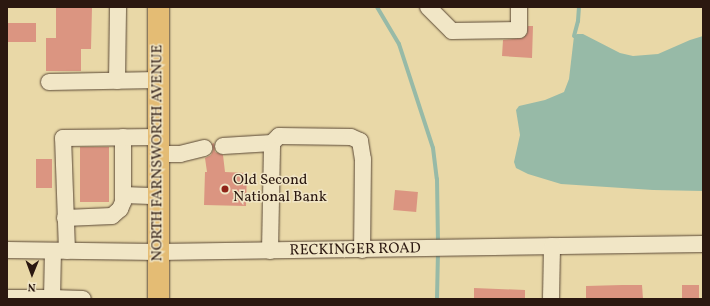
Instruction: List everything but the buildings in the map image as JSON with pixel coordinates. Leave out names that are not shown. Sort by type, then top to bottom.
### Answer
[{"type":"main road","name":"NORTH FARNSWORTH AVENUE","points":[[158,7],[158,299]]},
{"type":"street","points":[[117,81],[118,7]]},
{"type":"street","points":[[428,7],[452,31],[519,30],[519,7]]},
{"type":"street","points":[[49,82],[158,80]]},
{"type":"street","points":[[223,146],[272,143],[279,136],[351,137],[360,141],[363,159],[362,250]]},
{"type":"street","points":[[66,218],[112,216],[120,209],[123,202],[123,137]]},
{"type":"street","points":[[52,298],[66,218],[63,138],[123,137],[158,145],[180,154],[204,148]]},
{"type":"street","points":[[270,251],[272,143]]},
{"type":"street","points":[[123,195],[158,196]]},
{"type":"street","name":"RECKINGER ROAD","points":[[7,250],[158,252],[703,244]]},
{"type":"street","points":[[551,299],[552,246]]},
{"type":"street","points":[[7,298],[83,299]]},
{"type":"shaded area","points":[[577,34],[583,34],[620,53],[633,56],[658,54],[703,36],[703,191],[653,190],[561,184],[528,174],[516,168],[514,162],[520,135],[516,110],[519,106],[545,100],[564,92],[569,79],[574,36]]},
{"type":"waterway","points":[[377,7],[399,44],[433,148],[437,179],[438,245]]},
{"type":"waterway","points":[[574,36],[578,21],[579,7]]},
{"type":"waterway","points":[[437,299],[438,251]]},
{"type":"place","name":"Old Second National Bank","points":[[225,189]]}]
